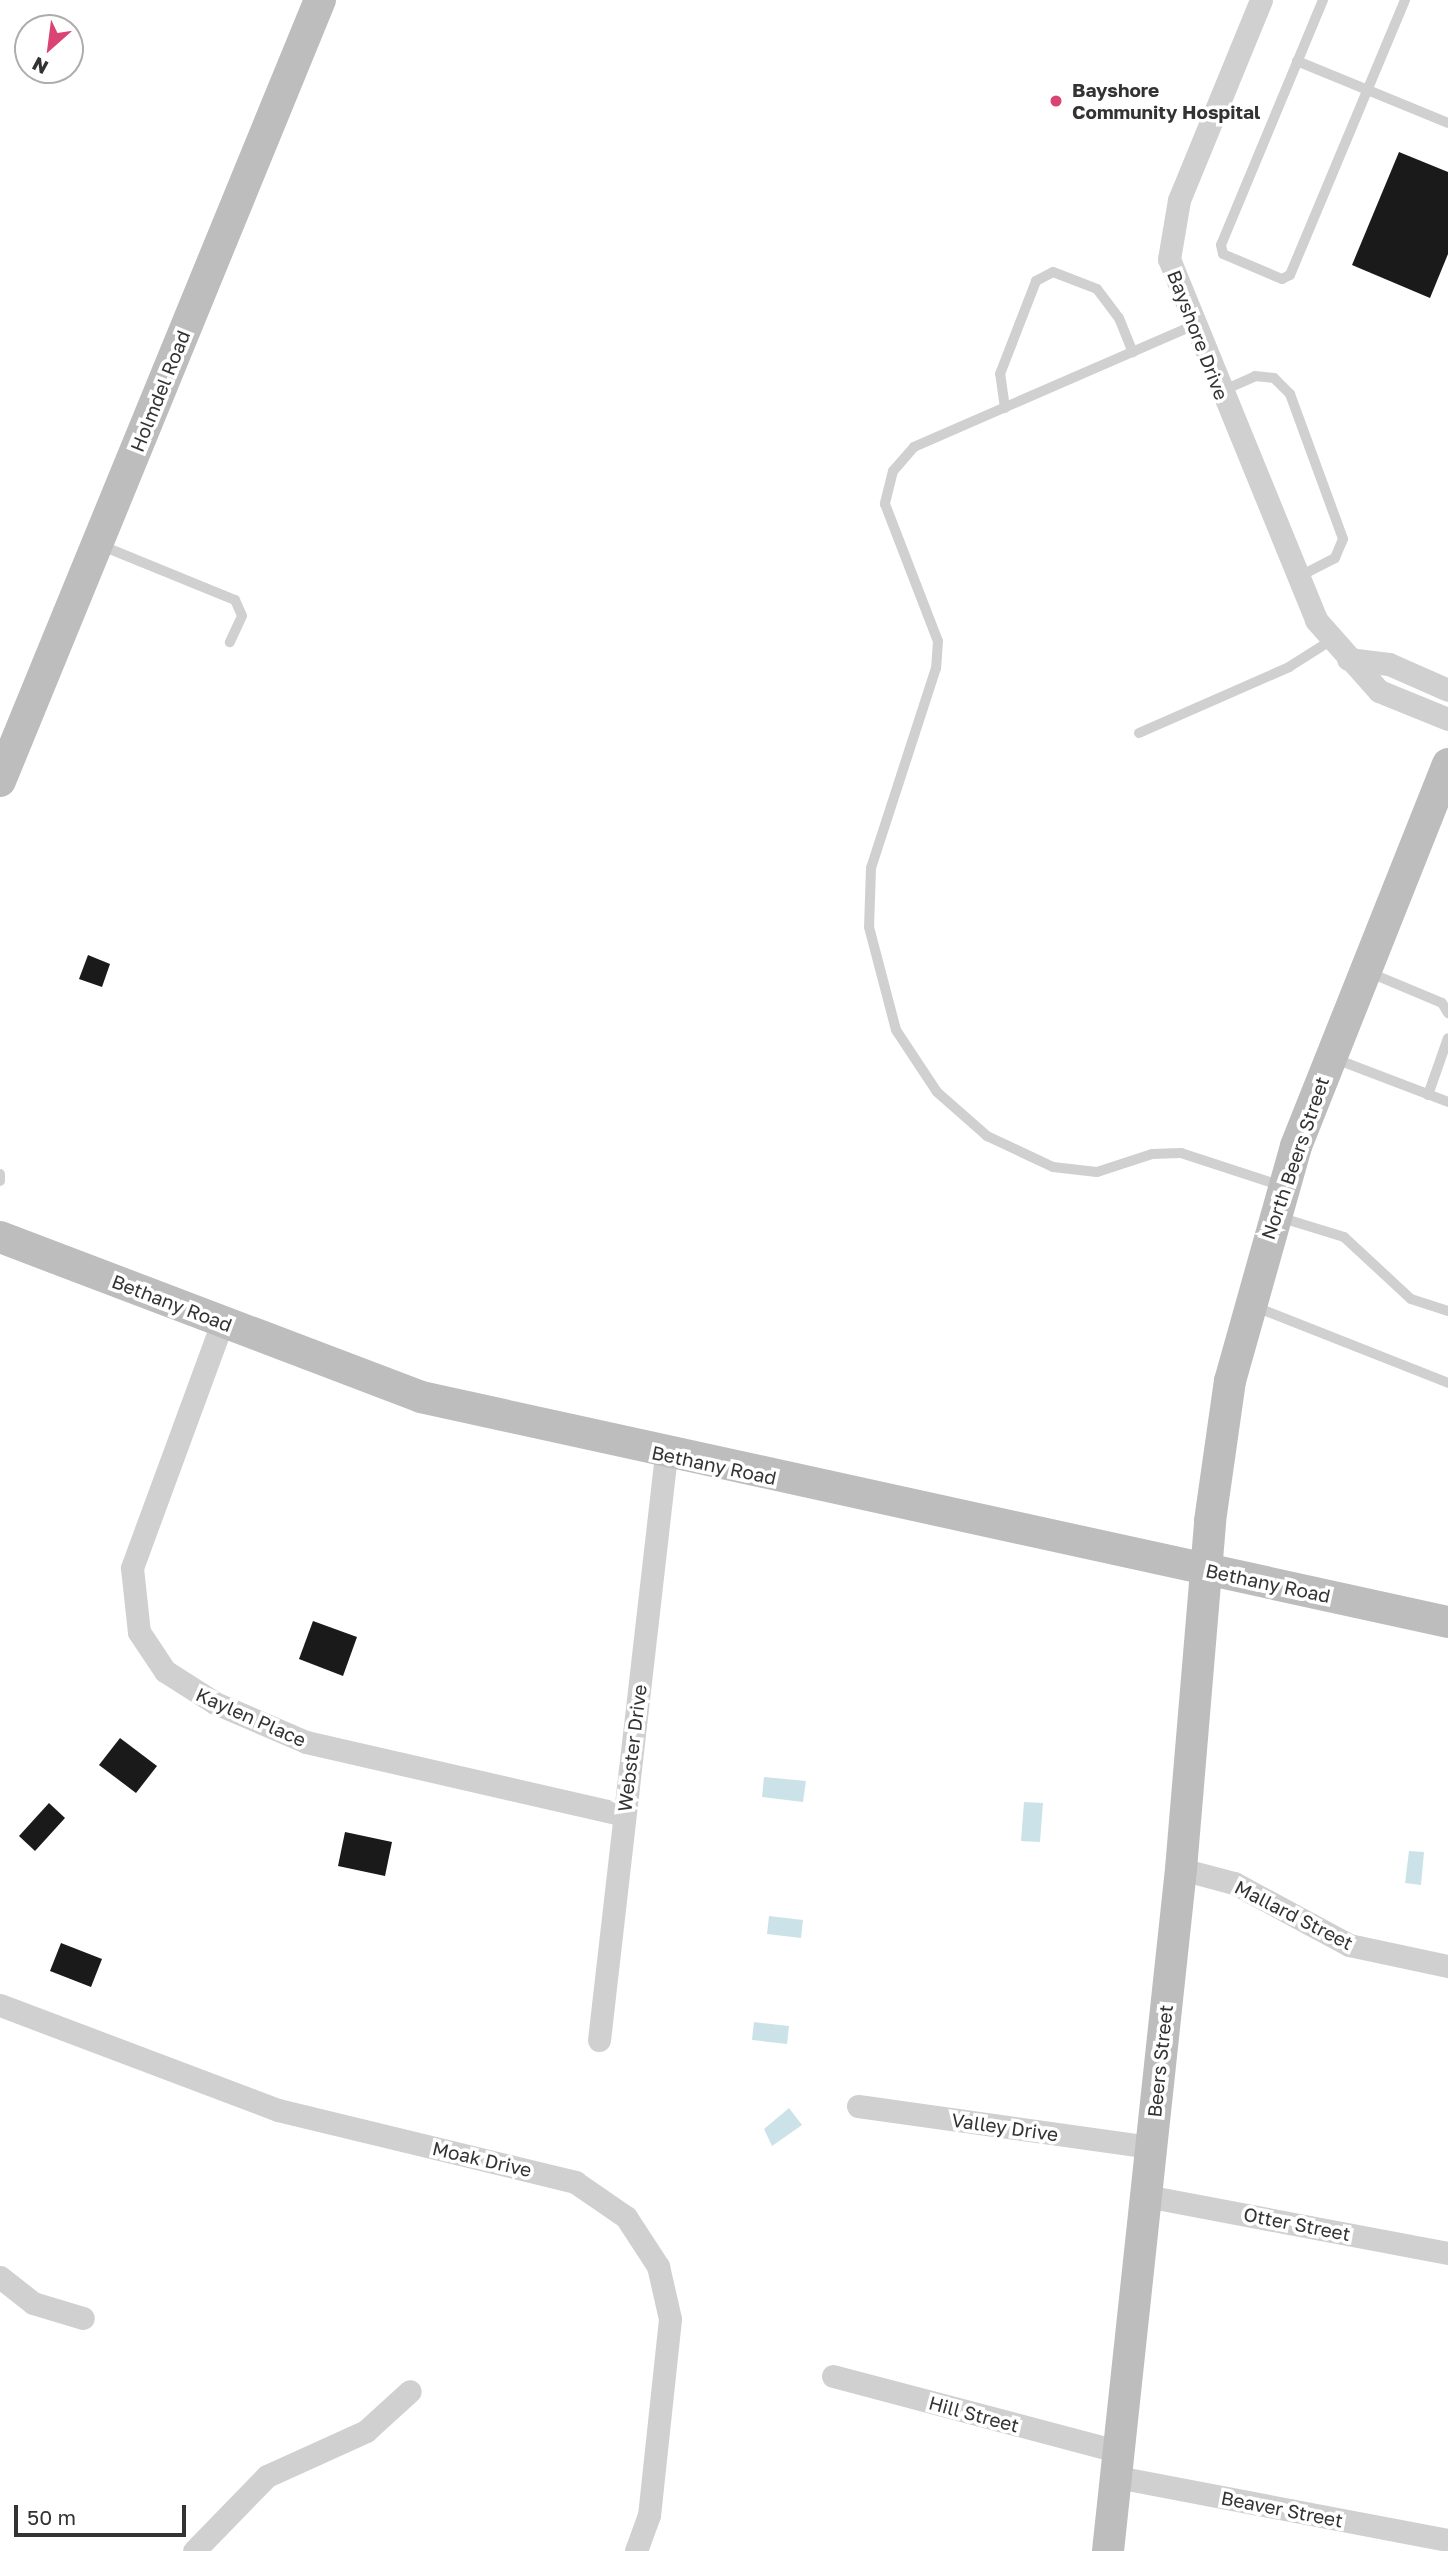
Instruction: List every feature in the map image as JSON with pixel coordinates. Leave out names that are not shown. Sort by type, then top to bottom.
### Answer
[{"type":"street","name":"Holmdel Road","points":[[0,781],[320,0]]},
{"type":"street","name":"Bayshore Drive","points":[[1261,0],[1171,222],[1169,259],[1192,326],[1298,577],[1330,641],[1380,691],[1448,719]]},
{"type":"street","points":[[1348,659],[1389,664],[1448,690]]},
{"type":"street","name":"North Beers Street","points":[[1210,1570],[1212,1508],[1248,1304],[1278,1201],[1330,1057],[1448,764]]},
{"type":"street","name":"Bethany Road","points":[[0,1237],[421,1397],[666,1455],[1448,1622]]},
{"type":"street","name":"Kaylen Place","points":[[222,1323],[132,1568],[139,1632],[165,1671],[215,1703],[306,1742],[624,1815]]},
{"type":"street","name":"Webster Drive","points":[[599,2040],[666,1455]]},
{"type":"street","name":"Beers Street","points":[[1108,2551],[1210,1570]]},
{"type":"street","name":"Mallard Street","points":[[1181,1869],[1234,1883],[1349,1945],[1448,1966]]},
{"type":"street","name":"Moak Drive","points":[[0,2005],[278,2110],[575,2182],[626,2217],[658,2266],[670,2319],[649,2515],[636,2551]]},
{"type":"street","name":"Valley Drive","points":[[859,2106],[1151,2147]]},
{"type":"street","name":"Otter Street","points":[[1146,2196],[1448,2253]]},
{"type":"street","points":[[0,2277],[33,2303],[83,2318]]},
{"type":"street","name":"Hill Street","points":[[833,2376],[1116,2464]]},
{"type":"street","points":[[194,2551],[267,2476],[366,2431],[410,2391]]},
{"type":"street","name":"Beaver Street","points":[[1116,2464],[1448,2540]]},
{"type":"lane","points":[[1323,0],[1221,245],[1223,254],[1282,279],[1290,275],[1405,0]]},
{"type":"lane","points":[[1297,61],[1448,123]]},
{"type":"lane","points":[[1006,408],[1000,374],[1036,281],[1053,272],[1097,289],[1133,352]]},
{"type":"lane","points":[[1192,326],[914,447],[886,484],[886,504],[938,641],[936,668],[871,868],[869,927],[896,1030],[937,1092],[987,1136],[1053,1167],[1097,1172],[1152,1154],[1181,1153],[1344,1237],[1411,1300],[1448,1311]]},
{"type":"lane","points":[[1220,392],[1255,376],[1274,377],[1290,394],[1343,539],[1335,558],[1298,577]]},
{"type":"lane","points":[[98,544],[235,600],[242,616],[230,642]]},
{"type":"lane","points":[[1139,733],[1289,667],[1330,641]]},
{"type":"lane","points":[[1365,971],[1442,1003],[1448,1013]]},
{"type":"lane","points":[[1428,1095],[1448,1038]]},
{"type":"lane","points":[[1330,1057],[1448,1102]]},
{"type":"lane","points":[[0,1174],[0,1181]]},
{"type":"lane","points":[[1248,1304],[1448,1383]]},
{"type":"water","points":[[764,1777],[806,1781],[803,1802],[762,1797]]},
{"type":"water","points":[[1024,1802],[1043,1803],[1040,1842],[1021,1841]]},
{"type":"water","points":[[1409,1851],[1424,1852],[1421,1885],[1405,1883]]},
{"type":"water","points":[[769,1916],[803,1920],[801,1938],[767,1934]]},
{"type":"water","points":[[754,2022],[789,2026],[787,2044],[752,2040]]},
{"type":"water","points":[[789,2108],[802,2125],[772,2146],[764,2129]]},
{"type":"building","points":[[1399,152],[1448,172],[1448,254],[1430,298],[1352,265]]},
{"type":"building","points":[[88,955],[110,964],[102,987],[79,979]]},
{"type":"building","points":[[313,1621],[357,1637],[343,1676],[299,1659]]},
{"type":"building","points":[[120,1738],[157,1766],[136,1793],[99,1765]]},
{"type":"building","points":[[49,1803],[65,1818],[35,1851],[19,1836]]},
{"type":"building","points":[[345,1832],[392,1842],[385,1876],[338,1866]]},
{"type":"building","points":[[61,1943],[102,1959],[91,1987],[50,1971]]},
{"type":"place","name":"Bayshore Community Hospital","points":[[1056,101]]}]
